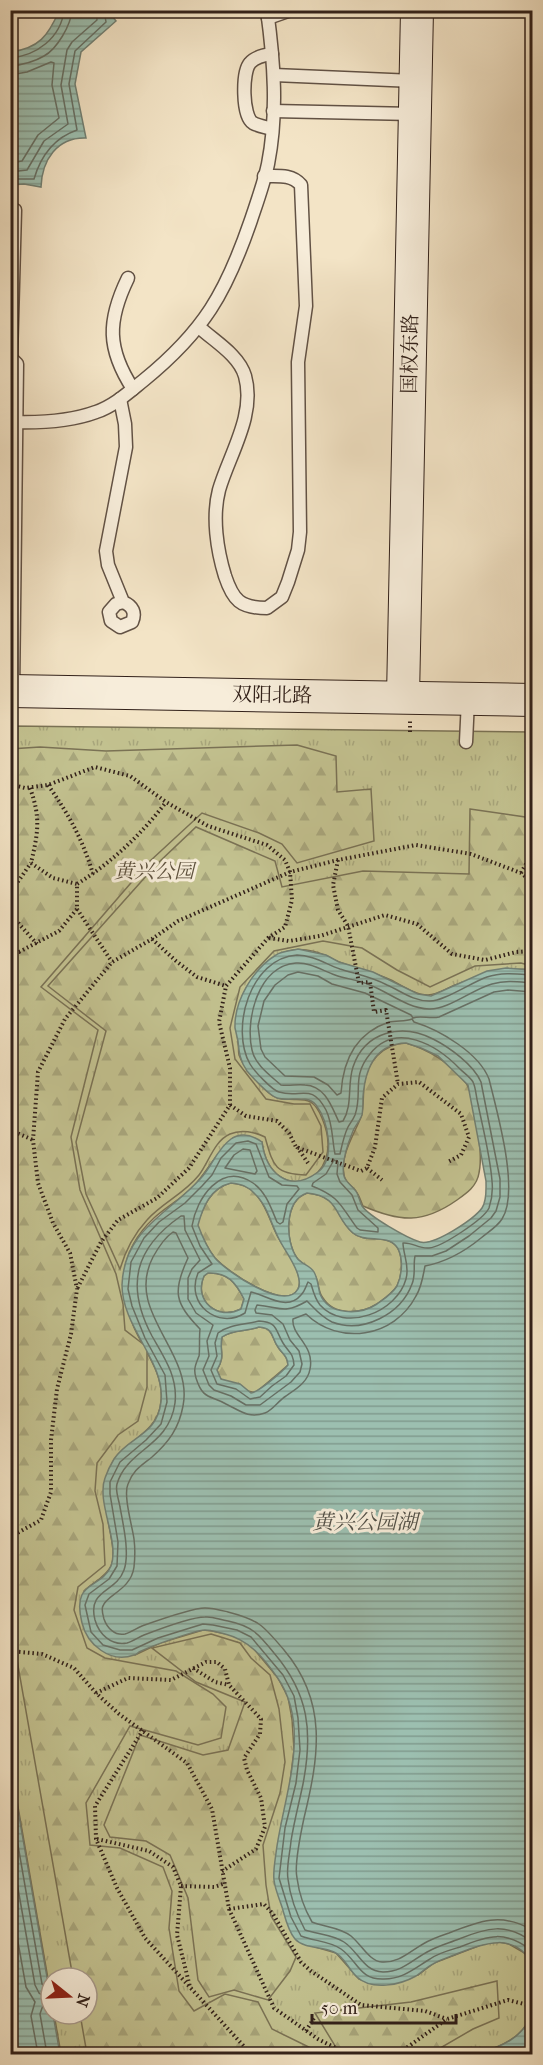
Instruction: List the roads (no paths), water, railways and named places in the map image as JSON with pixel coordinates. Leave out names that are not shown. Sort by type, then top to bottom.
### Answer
[{"type":"street","name":"国权东路","points":[[403,697],[417,10]]},
{"type":"street","name":"双阳北路","points":[[12,691],[532,700]]},
{"type":"lane","points":[[14,422],[52,422],[77,417],[96,412],[120,399],[165,363],[209,314],[242,246],[268,164],[274,75],[267,14],[282,15],[291,10]]},
{"type":"lane","points":[[272,54],[254,60],[248,65],[245,85],[247,115],[252,122],[272,129]]},
{"type":"lane","points":[[274,75],[416,81]]},
{"type":"lane","points":[[273,111],[415,114]]},
{"type":"lane","points":[[199,327],[243,369],[248,393],[242,426],[219,492],[216,511],[218,554],[236,599],[244,605],[267,608],[282,597],[298,550],[300,490],[298,362],[306,306],[302,185],[290,177],[264,176]]},
{"type":"lane","points":[[12,691],[14,422],[17,364],[11,357],[15,210]]},
{"type":"lane","points":[[128,279],[118,300],[112,334],[116,357],[133,389]]},
{"type":"lane","points":[[120,399],[125,424],[126,447],[106,551],[108,565],[123,602]]},
{"type":"lane","points":[[466,742],[468,698]]},
{"type":"water","points":[[59,11],[108,11],[116,21],[81,52],[75,84],[86,138],[67,141],[53,152],[44,168],[41,187],[24,184],[11,185],[11,52],[36,44],[51,27]]},
{"type":"water","name":"黄兴公园湖","points":[[298,949],[326,955],[339,962],[373,972],[418,994],[431,996],[487,971],[506,968],[532,970],[532,1963],[517,1947],[499,1943],[489,1944],[439,1961],[409,1979],[394,1984],[378,1985],[370,1984],[357,1977],[334,1952],[308,1946],[295,1939],[289,1928],[274,1880],[276,1853],[293,1763],[294,1740],[293,1718],[288,1697],[277,1677],[255,1650],[241,1640],[225,1634],[208,1630],[199,1631],[145,1649],[135,1655],[116,1657],[94,1645],[82,1623],[80,1599],[89,1587],[106,1574],[113,1556],[103,1498],[105,1478],[120,1451],[142,1435],[154,1422],[161,1402],[161,1387],[157,1373],[124,1301],[122,1285],[125,1266],[131,1250],[139,1236],[150,1224],[201,1178],[226,1143],[235,1137],[246,1135],[262,1142],[268,1163],[281,1177],[289,1180],[298,1181],[318,1172],[324,1166],[327,1158],[327,1130],[316,1105],[303,1099],[277,1098],[261,1086],[243,1064],[235,1028],[241,997],[253,977],[276,955]],"holes":[[[406,1043],[438,1056],[468,1085],[486,1181],[485,1202],[478,1213],[453,1231],[426,1242],[420,1242],[389,1227],[366,1211],[357,1193],[344,1176],[343,1165],[346,1153],[353,1131],[362,1115],[364,1087],[369,1068],[379,1053],[395,1044]],[[231,1183],[244,1186],[252,1191],[263,1204],[298,1275],[299,1287],[291,1295],[281,1296],[269,1293],[243,1280],[221,1264],[210,1250],[198,1225],[208,1199]],[[307,1193],[325,1198],[353,1233],[394,1244],[400,1254],[401,1274],[397,1286],[390,1294],[370,1308],[354,1311],[338,1310],[324,1301],[314,1272],[297,1258],[290,1242],[289,1222],[294,1204],[299,1197]],[[208,1273],[221,1274],[238,1288],[244,1299],[241,1309],[232,1312],[216,1310],[205,1301],[201,1285],[204,1276]],[[259,1327],[270,1331],[286,1357],[288,1365],[265,1385],[251,1393],[240,1384],[221,1379],[217,1370],[222,1357],[222,1337]]]},
{"type":"water","points":[[10,1764],[45,1966],[39,1966],[39,2026],[55,2026],[60,2054],[11,2054]]},
{"type":"water","points":[[532,2013],[532,2054],[478,2054],[503,2045],[517,2035]]},
{"type":"park label","name":"黄兴公园","points":[[154,871]]}]
